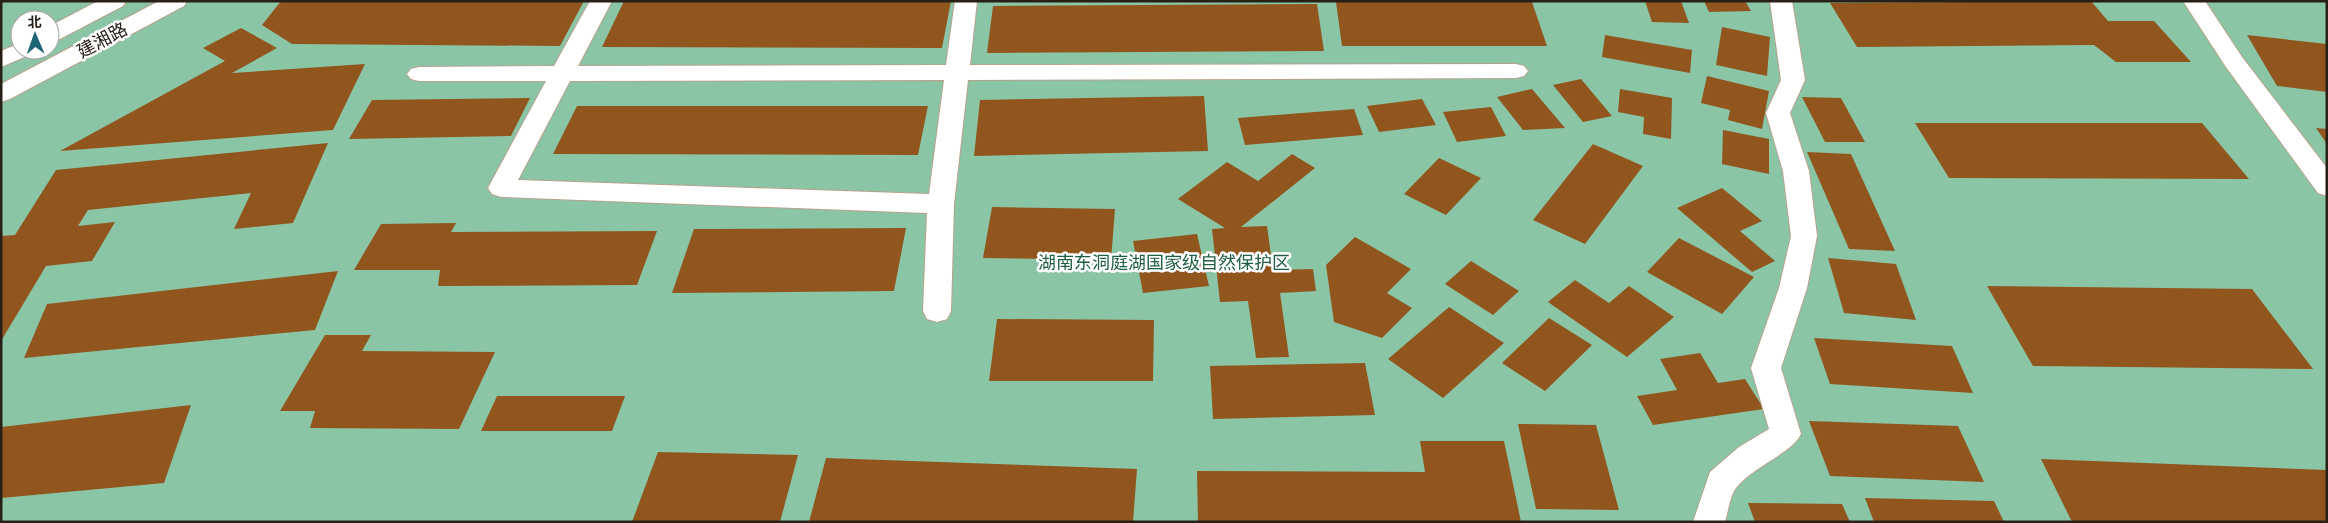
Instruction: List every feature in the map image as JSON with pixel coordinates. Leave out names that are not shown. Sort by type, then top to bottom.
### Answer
[{"type":"street","name":"建湘路","points":[[60,30],[115,1]]},
{"type":"street","name":"建湘路","points":[[1,94],[176,1]]},
{"type":"street","points":[[601,1],[501,188],[941,204]]},
{"type":"street","points":[[938,311],[941,204],[966,1]]},
{"type":"street","points":[[1709,522],[1721,482],[1750,456],[1786,434],[1766,368],[1792,288],[1804,236],[1796,171],[1778,113],[1793,80],[1781,1]]},
{"type":"street","points":[[2194,1],[2234,62],[2327,187]]},
{"type":"street","points":[[419,74],[1516,71]]},
{"type":"green space","name":"湖南东洞庭湖国家级自然保护区","points":[[1,1],[2327,1],[2327,522],[1,522]]},
{"type":"building","points":[[281,1],[584,1],[560,46],[292,44],[262,25]]},
{"type":"building","points":[[624,1],[951,1],[942,48],[602,47]]},
{"type":"building","points":[[1645,1],[1681,1],[1689,23],[1652,22]]},
{"type":"building","points":[[1704,1],[1745,1],[1751,11],[1709,12]]},
{"type":"building","points":[[2091,1],[2108,21],[2154,21],[2191,62],[2116,62],[2094,45],[1857,47],[1830,3]]},
{"type":"building","points":[[1336,2],[1532,2],[1547,46],[1342,46]]},
{"type":"building","points":[[1317,4],[1324,51],[987,53],[993,6]]},
{"type":"building","points":[[1722,27],[1770,37],[1767,76],[1716,65]]},
{"type":"building","points":[[241,28],[277,48],[232,73],[365,64],[333,130],[60,151],[225,61],[203,48]]},
{"type":"building","points":[[1605,35],[1692,50],[1690,73],[1602,57]]},
{"type":"building","points":[[2247,35],[2327,44],[2327,92],[2277,86]]},
{"type":"building","points":[[1707,76],[1769,91],[1762,129],[1728,120],[1730,110],[1701,103]]},
{"type":"building","points":[[1581,79],[1612,116],[1583,122],[1553,85]]},
{"type":"building","points":[[1532,89],[1565,128],[1523,130],[1497,97]]},
{"type":"building","points":[[1620,89],[1672,98],[1671,139],[1643,134],[1644,117],[1618,112]]},
{"type":"building","points":[[1204,96],[1208,151],[974,156],[980,100]]},
{"type":"building","points":[[1802,97],[1841,98],[1865,142],[1825,142]]},
{"type":"building","points":[[530,98],[511,136],[349,139],[372,100]]},
{"type":"building","points":[[1422,99],[1436,125],[1379,132],[1367,106]]},
{"type":"building","points":[[577,106],[928,106],[918,155],[553,154]]},
{"type":"building","points":[[1491,107],[1506,136],[1457,142],[1443,112]]},
{"type":"building","points":[[1354,109],[1363,135],[1245,145],[1238,118]]},
{"type":"building","points":[[1915,123],[2202,123],[2249,179],[1949,178]]},
{"type":"building","points":[[2316,128],[2327,129],[2327,144]]},
{"type":"building","points":[[1723,130],[1769,139],[1769,174],[1722,164]]},
{"type":"building","points":[[328,143],[293,223],[234,229],[251,193],[88,210],[78,226],[115,222],[92,261],[46,266],[1,341],[1,236],[15,235],[56,170]]},
{"type":"building","points":[[1593,144],[1643,166],[1585,244],[1533,220]]},
{"type":"building","points":[[1807,152],[1851,154],[1895,251],[1849,249]]},
{"type":"building","points":[[1292,154],[1315,168],[1241,227],[1267,226],[1273,270],[1313,269],[1316,291],[1280,293],[1289,357],[1256,358],[1248,301],[1220,302],[1212,229],[1225,228],[1178,199],[1227,162],[1258,181]]},
{"type":"building","points":[[1439,158],[1481,178],[1446,215],[1404,194]]},
{"type":"building","points":[[1722,188],[1762,221],[1740,231],[1775,261],[1752,272],[1677,208]]},
{"type":"building","points":[[992,207],[1115,209],[1111,260],[983,258]]},
{"type":"building","points":[[456,223],[451,232],[657,231],[637,285],[438,286],[440,270],[354,270],[381,224]]},
{"type":"building","points":[[906,228],[894,291],[672,293],[694,229]]},
{"type":"building","points":[[1197,234],[1209,286],[1143,293],[1133,241]]},
{"type":"building","points":[[1355,237],[1411,269],[1387,293],[1412,308],[1382,338],[1334,322],[1326,265]]},
{"type":"building","points":[[1679,238],[1754,277],[1722,314],[1647,272]]},
{"type":"building","points":[[1828,258],[1896,264],[1916,320],[1844,313]]},
{"type":"building","points":[[1471,261],[1519,291],[1493,315],[1445,284]]},
{"type":"building","points":[[338,271],[315,330],[24,358],[47,304]]},
{"type":"building","points":[[1575,280],[1609,303],[1629,286],[1674,317],[1627,357],[1548,302]]},
{"type":"building","points":[[1987,286],[2252,289],[2313,369],[2033,366]]},
{"type":"building","points":[[1449,307],[1504,343],[1443,398],[1388,359]]},
{"type":"building","points":[[1549,318],[1592,345],[1545,391],[1502,363]]},
{"type":"building","points":[[997,319],[1154,320],[1153,381],[989,381]]},
{"type":"building","points":[[325,335],[371,335],[362,351],[495,352],[459,429],[310,428],[315,411],[280,411]]},
{"type":"building","points":[[1814,338],[1952,346],[1973,393],[1830,384]]},
{"type":"building","points":[[1700,353],[1718,383],[1745,379],[1764,409],[1653,425],[1637,396],[1677,390],[1660,359]]},
{"type":"building","points":[[1365,363],[1375,415],[1213,419],[1210,366]]},
{"type":"building","points":[[497,396],[625,396],[612,431],[481,431]]},
{"type":"building","points":[[191,405],[164,483],[1,498],[1,427]]},
{"type":"building","points":[[1809,421],[1958,426],[1984,482],[1830,476]]},
{"type":"building","points":[[1518,424],[1596,425],[1619,510],[1536,509]]},
{"type":"building","points":[[1420,441],[1504,441],[1521,522],[1198,522],[1197,471],[1425,472]]},
{"type":"building","points":[[658,452],[798,455],[780,522],[632,522]]},
{"type":"building","points":[[826,458],[1137,469],[1133,522],[809,522]]},
{"type":"building","points":[[2041,459],[2327,470],[2327,522],[2072,522]]},
{"type":"building","points":[[1865,498],[1994,501],[2004,522],[1874,522]]},
{"type":"building","points":[[1748,503],[1842,504],[1850,522],[1755,522]]}]
